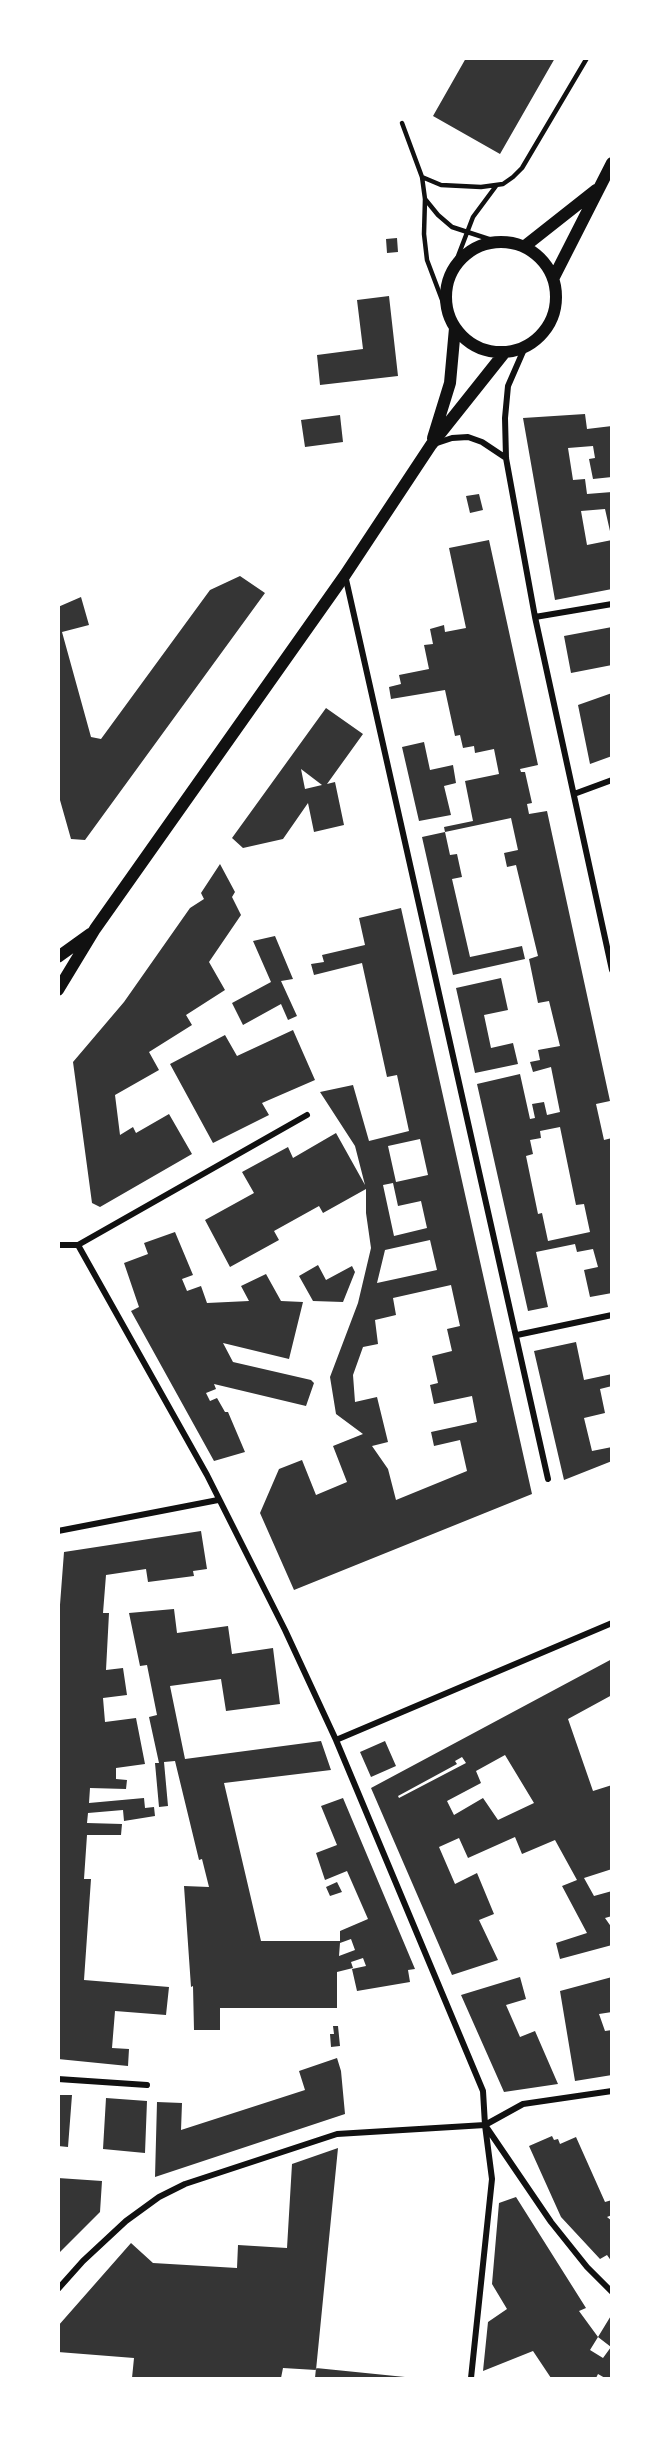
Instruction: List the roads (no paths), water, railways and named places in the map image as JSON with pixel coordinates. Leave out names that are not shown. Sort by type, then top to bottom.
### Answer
[{"type":"main road","points":[[553,279],[612,163]]},
{"type":"main road","points":[[525,246],[599,187]]},
{"type":"main road","points":[[495,241],[525,246],[547,266],[553,279],[556,298],[552,318],[546,330],[525,347],[505,352],[490,351],[476,346],[464,339],[454,328],[447,313],[446,287],[455,264],[467,252],[495,241]]},
{"type":"main road","points":[[431,445],[450,383],[454,328]]},
{"type":"main road","points":[[58,990],[95,929],[345,574],[431,445],[505,352]]},
{"type":"main road","points":[[58,957],[95,929]]},
{"type":"street","points":[[525,347],[508,386],[505,418],[506,458],[536,617],[612,970]]},
{"type":"street","points":[[431,445],[452,438],[468,437],[482,442],[506,458]]},
{"type":"street","points":[[345,574],[548,1479]]},
{"type":"street","points":[[536,617],[612,604]]},
{"type":"street","points":[[574,794],[612,780]]},
{"type":"street","points":[[58,1245],[78,1245],[307,1115]]},
{"type":"street","points":[[78,1245],[201,1465],[280,1621],[336,1740],[483,2091],[492,2180],[471,2379]]},
{"type":"street","points":[[517,1335],[612,1315]]},
{"type":"street","points":[[58,1531],[218,1500]]},
{"type":"street","points":[[336,1740],[612,1623]]},
{"type":"street","points":[[58,2079],[147,2085]]},
{"type":"street","points":[[58,2289],[83,2261],[126,2221],[159,2197],[185,2184],[337,2134],[485,2125],[523,2104],[612,2091]]},
{"type":"street","points":[[485,2125],[551,2222],[587,2267],[612,2292]]},
{"type":"lane","points":[[422,177],[441,185],[464,187],[503,184],[522,168],[587,58]]},
{"type":"lane","points":[[402,123],[422,177],[427,260],[447,313]]},
{"type":"lane","points":[[455,264],[472,218],[496,186]]},
{"type":"lane","points":[[425,199],[445,222],[466,233],[495,241]]}]
